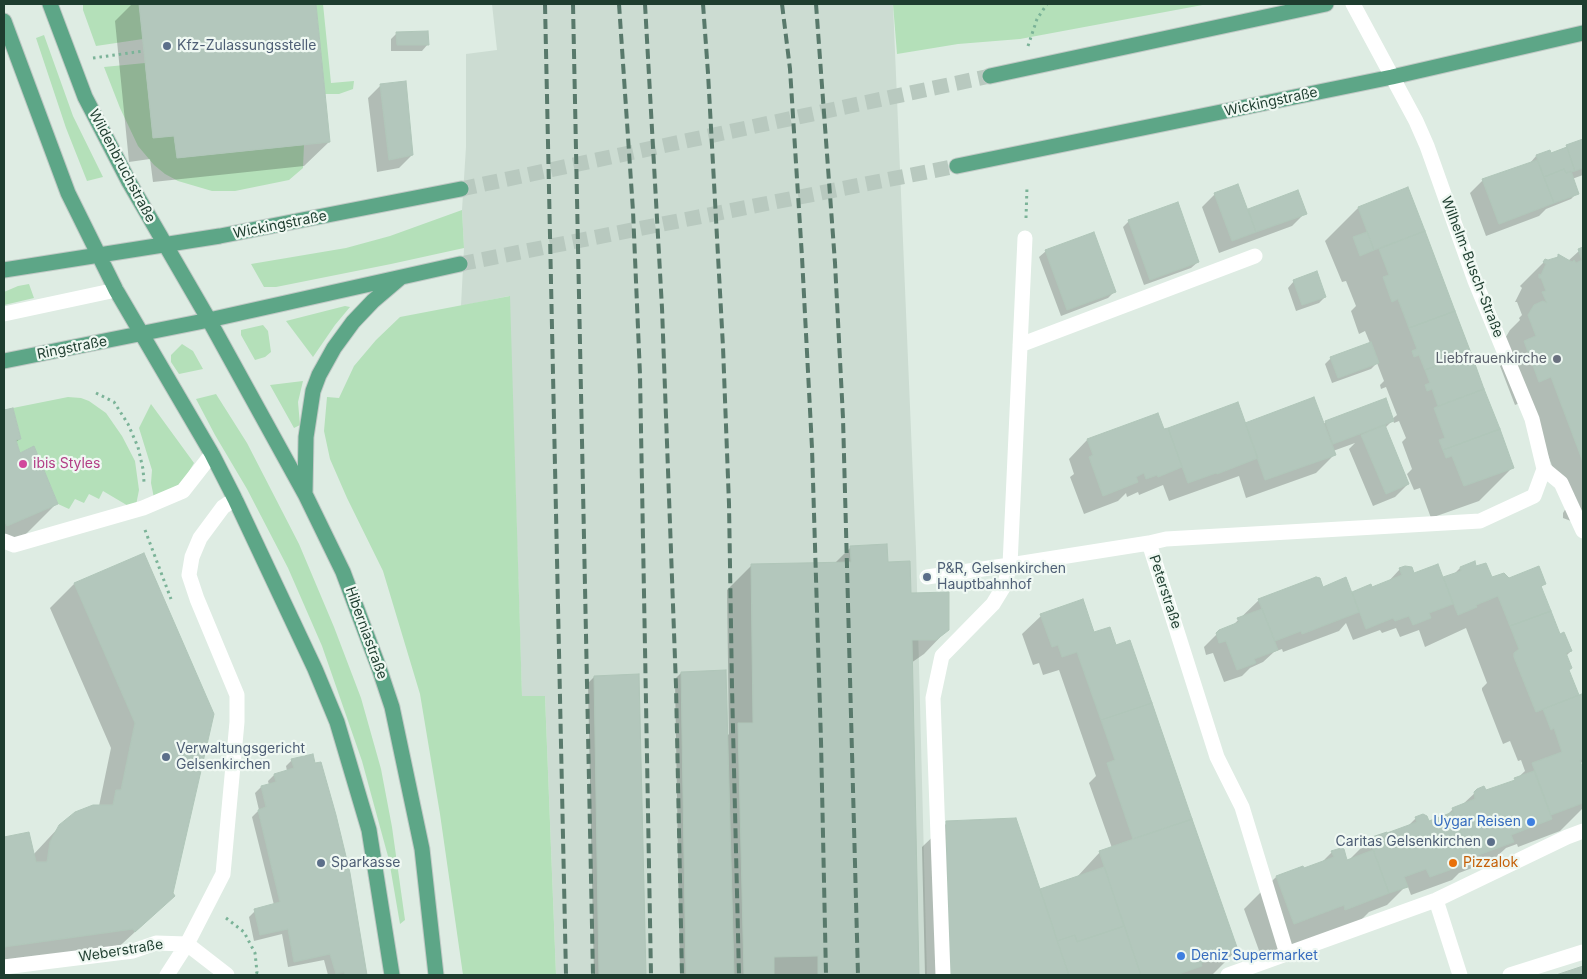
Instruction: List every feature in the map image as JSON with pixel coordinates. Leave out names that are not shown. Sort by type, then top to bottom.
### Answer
[{"type":"main road","name":"Wildenbruchstraße","points":[[50,4],[86,97],[129,182],[209,320]]},
{"type":"main road","points":[[990,76],[1326,4]]},
{"type":"main road","points":[[4,21],[68,193],[97,255],[212,454],[235,498],[315,669],[337,722],[369,830],[392,975]]},
{"type":"main road","name":"Wickingstraße","points":[[957,166],[1035,152],[1583,33]]},
{"type":"main road","name":"Wickingstraße","points":[[97,255],[244,232],[461,189]]},
{"type":"main road","points":[[4,270],[97,255]]},
{"type":"main road","points":[[141,334],[460,264]]},
{"type":"main road","points":[[306,496],[306,437],[313,391],[319,375],[334,348],[354,322],[373,301],[402,276]]},
{"type":"main road","name":"Hiberniastraße","points":[[209,320],[306,496],[343,572],[379,668],[392,708],[422,849],[436,975]]},
{"type":"main road","name":"Ringstraße","points":[[4,361],[141,334]]},
{"type":"street","name":"Wilhelm-Busch-Straße","points":[[1353,4],[1416,120],[1428,146],[1475,281],[1532,419],[1544,469]]},
{"type":"street","points":[[943,975],[933,698],[942,656],[993,604],[1004,586],[1010,565],[1025,238]]},
{"type":"street","points":[[1020,345],[1255,256]]},
{"type":"street","points":[[4,314],[116,290]]},
{"type":"street","points":[[4,541],[14,544],[143,508],[183,491],[212,454]]},
{"type":"street","points":[[1544,469],[1561,484],[1583,531]]},
{"type":"street","name":"Peterstraße","points":[[1287,954],[1242,807],[1217,757],[1149,543],[1166,539],[1480,521],[1534,496],[1544,469]]},
{"type":"street","points":[[167,975],[188,944],[223,874],[237,722],[237,695],[189,575],[192,557],[200,538],[223,507],[235,498]]},
{"type":"street","points":[[927,577],[1149,543]]},
{"type":"street","points":[[1228,975],[1436,900],[1583,831]]},
{"type":"street","points":[[1436,900],[1460,975]]},
{"type":"street","name":"Weberstraße","points":[[4,968],[133,951],[156,943],[188,944]]},
{"type":"street","points":[[188,944],[227,975]]},
{"type":"street","points":[[1510,975],[1583,952]]},
{"type":"path","points":[[1021,70],[1037,19],[1047,4]]},
{"type":"path","points":[[92,58],[144,50]]},
{"type":"path","points":[[1025,238],[1027,187]]},
{"type":"path","points":[[96,393],[114,402]]},
{"type":"path","points":[[208,904],[244,932],[255,953],[256,975]]},
{"type":"shaded area","points":[[492,4],[893,4],[916,549],[927,975],[556,975],[545,696],[522,696],[509,296],[461,306],[464,248],[462,210],[466,147],[466,54],[497,50]]},
{"type":"green space","points":[[83,4],[139,4],[143,39],[96,46],[83,10]]},
{"type":"green space","points":[[316,4],[323,4],[331,83],[354,81],[353,89],[339,94],[325,94]]},
{"type":"green space","points":[[893,4],[1208,4],[1020,39],[958,44],[897,54]]},
{"type":"green space","points":[[44,35],[73,116],[103,177],[87,181],[66,128],[36,38]]},
{"type":"green space","points":[[145,63],[153,138],[174,136],[177,158],[304,145],[303,168],[289,180],[235,191],[212,191],[178,181],[165,174],[154,165],[138,146],[120,108],[104,67]]},
{"type":"green space","points":[[462,210],[464,248],[276,287],[264,287],[251,264],[346,248],[390,236]]},
{"type":"green space","points":[[29,284],[34,298],[4,305],[4,292]]},
{"type":"green space","points":[[510,296],[522,696],[545,696],[556,975],[463,975],[440,814],[420,694],[383,571],[330,459],[324,431],[327,397],[339,398],[354,366],[376,340],[400,317]]},
{"type":"green space","points":[[345,306],[350,307],[313,357],[286,321]]},
{"type":"green space","points":[[263,325],[268,331],[271,352],[265,357],[255,360],[241,335],[241,330]]},
{"type":"green space","points":[[182,344],[193,351],[203,369],[179,374],[171,362],[171,355]]},
{"type":"green space","points":[[303,381],[298,402],[300,425],[294,428],[270,385]]},
{"type":"green space","points":[[216,394],[247,443],[299,544],[361,698],[381,769],[392,827],[405,920],[400,924],[389,860],[362,761],[322,646],[288,568],[247,489],[196,399]]},
{"type":"green space","points":[[68,397],[89,401],[106,413],[122,436],[135,461],[139,490],[136,505],[130,507],[103,491],[99,499],[89,494],[84,503],[75,499],[69,509],[58,504],[34,447],[20,453],[16,440],[21,439],[13,408]]},
{"type":"green space","points":[[151,404],[194,463],[182,483],[154,498],[151,483],[152,470],[139,428]]},
{"type":"building","points":[[139,4],[316,4],[330,142],[177,158],[174,136],[153,138]]},
{"type":"building","points":[[428,31],[429,45],[397,45],[396,32]]},
{"type":"building","points":[[406,81],[413,155],[389,160],[380,84]]},
{"type":"building","points":[[1583,139],[1583,168],[1575,171],[1566,145]]},
{"type":"building","points":[[1567,147],[1575,171],[1566,173],[1564,169],[1544,177],[1536,155],[1550,150],[1551,153]]},
{"type":"building","points":[[1537,160],[1554,203],[1499,224],[1482,179]]},
{"type":"building","points":[[1564,169],[1566,173],[1571,171],[1579,194],[1554,203],[1544,177]]},
{"type":"building","points":[[1238,184],[1256,232],[1232,241],[1214,193]]},
{"type":"building","points":[[1408,187],[1425,231],[1374,250],[1358,207]]},
{"type":"building","points":[[1298,190],[1307,214],[1256,232],[1248,209]]},
{"type":"building","points":[[1178,202],[1199,262],[1150,280],[1128,220]]},
{"type":"building","points":[[1425,231],[1455,311],[1409,328],[1398,299],[1392,302],[1383,277],[1389,275],[1379,249]]},
{"type":"building","points":[[1094,232],[1116,292],[1067,310],[1045,250]]},
{"type":"building","points":[[1367,232],[1374,250],[1360,256],[1353,237]]},
{"type":"building","name":"Liebfrauenkirche","points":[[1583,247],[1583,462],[1551,377],[1539,382],[1524,341],[1536,336],[1528,315],[1534,305],[1543,301],[1547,303],[1542,292],[1546,291],[1541,278],[1539,278],[1539,274],[1541,275],[1546,264],[1543,262],[1545,259],[1558,257],[1558,254],[1572,262],[1574,260],[1576,263],[1582,260],[1578,249]]},
{"type":"building","points":[[1317,271],[1326,297],[1302,305],[1293,280]]},
{"type":"building","points":[[1455,311],[1471,353],[1425,370],[1419,355],[1414,357],[1412,351],[1417,349],[1409,328]]},
{"type":"building","points":[[1371,342],[1379,363],[1338,378],[1330,357]]},
{"type":"building","points":[[1471,353],[1484,389],[1438,406],[1432,389],[1427,391],[1425,385],[1430,383],[1425,370]]},
{"type":"building","points":[[1484,389],[1500,429],[1443,450],[1439,440],[1445,438],[1434,408]]},
{"type":"building","points":[[1314,397],[1336,455],[1265,480],[1245,423]]},
{"type":"building","points":[[1386,398],[1394,421],[1333,444],[1325,421]]},
{"type":"building","points":[[1238,402],[1258,458],[1188,483],[1168,428]]},
{"type":"building","name":"ibis Styles","points":[[13,408],[21,439],[16,440],[20,453],[34,446],[58,504],[7,526],[4,520],[4,410]]},
{"type":"building","points":[[1158,413],[1164,429],[1168,428],[1182,467],[1158,477],[1157,475],[1146,479],[1144,473],[1136,477],[1138,482],[1103,496],[1089,457],[1093,455],[1087,439]]},
{"type":"building","points":[[1385,425],[1409,484],[1386,494],[1361,435]]},
{"type":"building","points":[[1500,429],[1514,468],[1464,486],[1452,456],[1446,458],[1443,450]]},
{"type":"building","points":[[887,544],[888,562],[910,561],[911,593],[949,592],[949,630],[936,640],[912,640],[919,975],[744,975],[738,723],[753,723],[751,564],[851,562],[850,546]]},
{"type":"building","name":"Verwaltungsgericht Gelsenkirchen","points":[[144,553],[214,714],[173,893],[175,896],[135,932],[133,929],[4,947],[4,837],[29,832],[36,862],[47,862],[50,842],[59,825],[75,812],[93,805],[113,805],[116,790],[121,790],[135,723],[74,583]]},
{"type":"building","points":[[1475,561],[1476,566],[1486,563],[1492,577],[1504,573],[1509,578],[1539,566],[1546,584],[1541,586],[1551,611],[1510,626],[1498,596],[1458,615],[1443,577],[1461,571],[1460,567]]},
{"type":"building","points":[[1438,564],[1453,604],[1429,613],[1431,618],[1413,625],[1409,616],[1395,621],[1393,618],[1366,629],[1352,592],[1371,584],[1372,587],[1402,575],[1399,568],[1405,566],[1412,567],[1414,573]]},
{"type":"building","points":[[1316,577],[1320,578],[1323,587],[1346,577],[1359,612],[1302,634],[1301,631],[1275,641],[1258,599]]},
{"type":"building","points":[[1083,599],[1094,632],[1110,627],[1116,645],[1130,640],[1152,703],[1101,720],[1077,652],[1062,657],[1058,645],[1052,647],[1040,614]]},
{"type":"building","points":[[1262,609],[1278,650],[1254,659],[1256,663],[1237,670],[1226,641],[1219,643],[1216,633],[1239,622],[1237,618]]},
{"type":"building","points":[[1551,611],[1560,634],[1564,632],[1572,651],[1566,653],[1572,668],[1569,670],[1579,695],[1536,712],[1514,657],[1514,653],[1519,649],[1510,626]]},
{"type":"building","points":[[726,670],[734,975],[686,975],[681,672]]},
{"type":"building","points":[[639,674],[646,975],[599,975],[594,676]]},
{"type":"building","points":[[1582,694],[1583,759],[1580,760],[1583,770],[1583,803],[1551,815],[1532,763],[1562,752],[1554,728],[1551,730],[1543,709]]},
{"type":"building","points":[[1152,703],[1192,819],[1133,839],[1107,763],[1115,760],[1101,720]]},
{"type":"building","points":[[313,754],[315,763],[321,762],[336,815],[350,873],[367,975],[345,975],[344,972],[336,974],[330,954],[294,962],[288,929],[260,935],[254,909],[280,902],[258,810],[266,807],[261,786],[276,782],[274,774],[294,768],[291,759]]},
{"type":"building","points":[[1534,771],[1552,819],[1511,835],[1514,842],[1470,858],[1452,808],[1475,799],[1474,792],[1477,789],[1484,786],[1486,790]]},
{"type":"building","points":[[1453,812],[1472,862],[1430,877],[1426,869],[1404,877],[1408,887],[1389,893],[1369,838],[1417,822],[1415,817],[1423,814],[1427,816],[1429,821]]},
{"type":"building","points":[[1016,818],[1069,975],[949,975],[946,821]]},
{"type":"building","points":[[1192,819],[1238,950],[1201,963],[1202,966],[1176,975],[1141,975],[1099,851]]},
{"type":"building","points":[[1344,849],[1347,860],[1373,850],[1389,893],[1345,910],[1344,905],[1294,924],[1276,876],[1334,857],[1331,851]]},
{"type":"building","points":[[1104,867],[1124,926],[1077,942],[1075,935],[1057,941],[1040,889]]},
{"type":"building","points":[[1124,926],[1141,975],[1069,975],[1057,941],[1075,935],[1077,942]]},
{"type":"building","points":[[818,956],[818,975],[774,975],[774,957]]},
{"type":"building","points":[[1583,966],[1583,975],[1556,975]]},
{"type":"tunnel","points":[[461,189],[990,76]]},
{"type":"tunnel","points":[[460,264],[957,166]]},
{"type":"railway","points":[[545,4],[566,975]]},
{"type":"railway","points":[[573,4],[593,975]]},
{"type":"railway","points":[[619,4],[633,211],[640,375],[651,975]]},
{"type":"railway","points":[[645,4],[662,308],[676,686],[682,975]]},
{"type":"railway","points":[[703,4],[723,347],[729,504],[739,975]]},
{"type":"railway","points":[[782,4],[790,69],[812,448],[826,975]]},
{"type":"railway","points":[[816,4],[835,263],[843,418],[858,975]]},
{"type":"place","name":"Kfz-Zulassungsstelle","points":[[167,46]]},
{"type":"place","name":"Liebfrauenkirche","points":[[1557,359]]},
{"type":"place","name":"ibis Styles","points":[[23,464]]},
{"type":"place","name":"P&R, Gelsenkirchen Hauptbahnhof","points":[[927,577]]},
{"type":"place","name":"Verwaltungsgericht Gelsenkirchen","points":[[166,757]]},
{"type":"place","name":"Uygar Reisen","points":[[1531,822]]},
{"type":"place","name":"Caritas Gelsenkirchen","points":[[1491,842]]},
{"type":"place","name":"Sparkasse","points":[[321,863]]},
{"type":"place","name":"Pizzalok","points":[[1453,863]]},
{"type":"place","name":"Deniz Supermarket","points":[[1181,956]]}]
